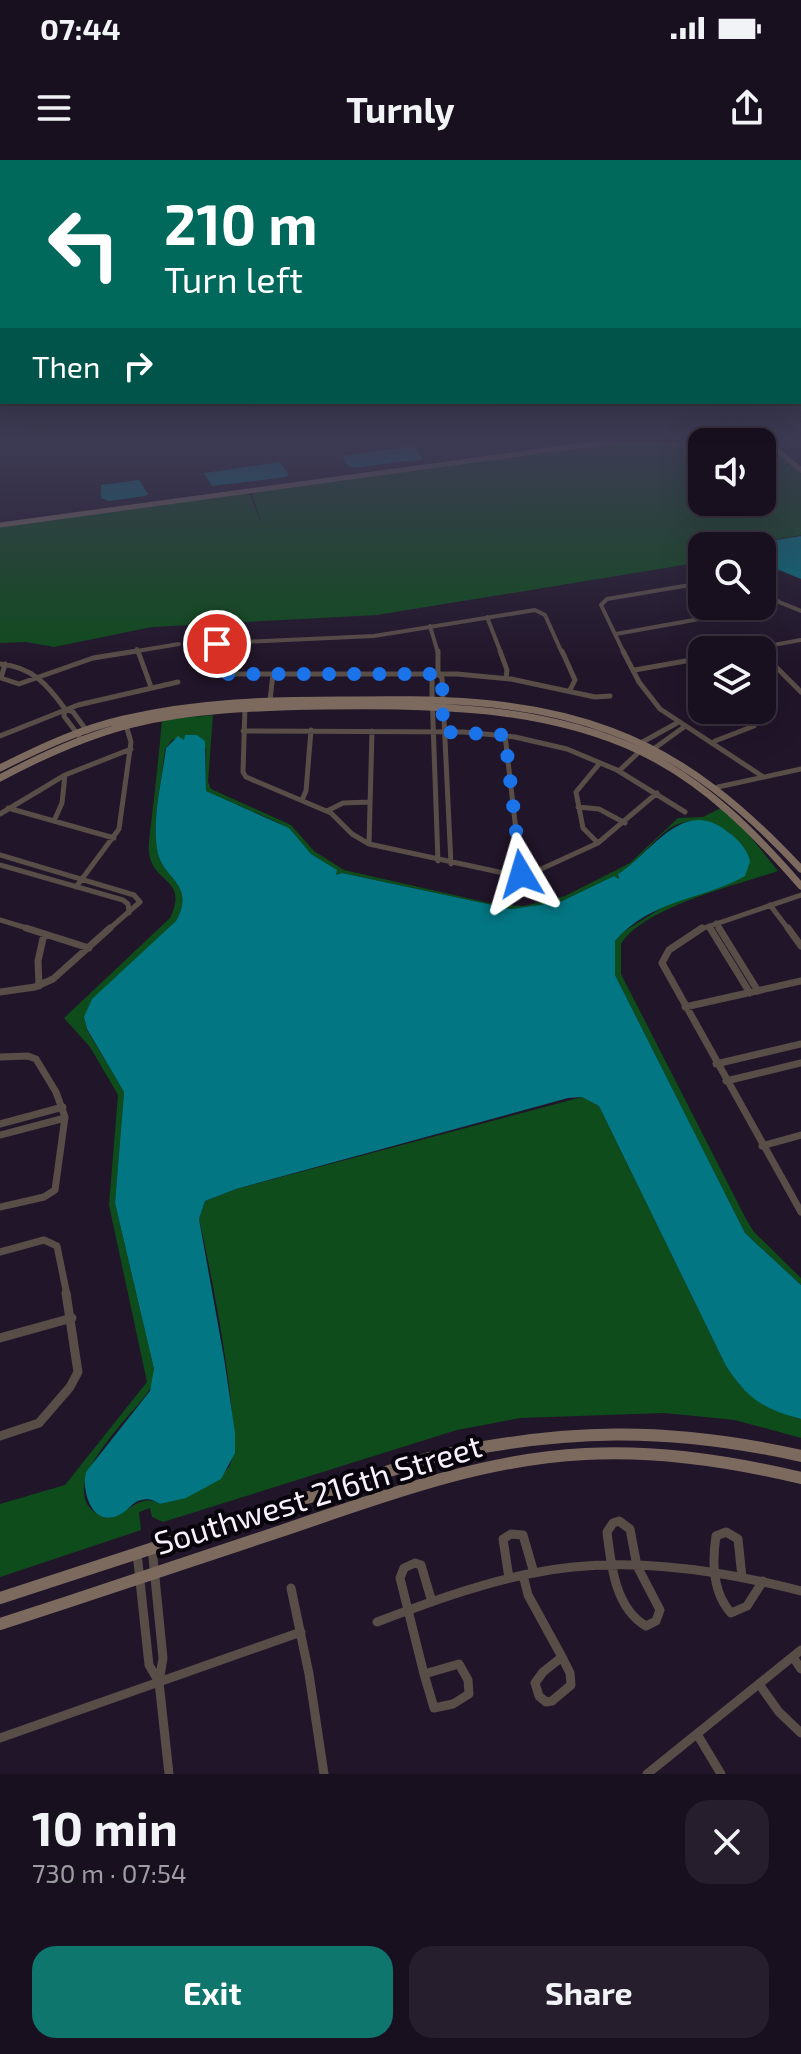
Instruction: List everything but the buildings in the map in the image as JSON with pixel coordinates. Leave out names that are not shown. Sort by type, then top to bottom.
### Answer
[{"type":"street","points":[[0,525],[63,516]]},
{"type":"street","points":[[688,586],[602,601],[601,605],[652,700],[677,723],[715,741],[762,776]]},
{"type":"street","points":[[616,634],[767,607],[778,601],[801,611]]},
{"type":"street","points":[[570,690],[574,679],[545,615],[538,611],[374,636],[213,645],[206,658],[211,671],[223,675],[438,674],[506,678],[595,697],[610,696]]},
{"type":"street","points":[[487,617],[507,669],[506,678]]},
{"type":"street","points":[[430,626],[438,652],[438,674],[442,678],[451,864]]},
{"type":"street","points":[[776,646],[801,640]]},
{"type":"street","points":[[88,733],[39,675],[30,669],[3,664],[1,677],[9,683],[21,683],[39,675],[93,658],[179,644]]},
{"type":"street","points":[[137,649],[151,687]]},
{"type":"street","points":[[635,670],[688,660]]},
{"type":"street","points":[[776,667],[801,692]]},
{"type":"street","points":[[270,700],[273,674]]},
{"type":"street","points":[[438,674],[432,678],[438,861]]},
{"type":"street","points":[[0,736],[65,709],[178,682]]},
{"type":"street","points":[[0,768],[79,736],[166,709],[214,702],[270,700],[442,703],[541,718],[654,749],[718,787],[761,824],[801,869]]},
{"type":"street","points":[[88,733],[177,714],[245,707],[432,703]]},
{"type":"street","points":[[245,707],[244,775],[327,811],[352,834],[369,844],[451,864],[501,874],[543,869],[598,843],[657,793]]},
{"type":"street","points":[[65,709],[64,716],[79,736]]},
{"type":"street","points":[[619,771],[640,747],[677,723]]},
{"type":"street","points":[[715,741],[755,724]]},
{"type":"street","points":[[76,887],[114,838],[120,823],[131,749],[126,725]]},
{"type":"street","points":[[654,749],[684,727]]},
{"type":"street","points":[[302,800],[306,791],[311,730]]},
{"type":"street","points":[[243,731],[505,735],[563,749],[619,771],[685,812]]},
{"type":"street","points":[[369,844],[372,731]]},
{"type":"street","points":[[505,735],[521,874]]},
{"type":"street","points":[[0,778],[79,736]]},
{"type":"street","points":[[640,747],[729,808],[801,886]]},
{"type":"street","points":[[0,814],[65,775],[131,749]]},
{"type":"street","points":[[598,843],[584,830],[576,790],[600,763]]},
{"type":"street","points":[[718,787],[801,769]]},
{"type":"street","points":[[54,821],[62,803],[65,775]]},
{"type":"street","points":[[327,811],[339,803],[370,802]]},
{"type":"street","points":[[578,807],[599,809],[625,823]]},
{"type":"street","points":[[8,808],[114,838]]},
{"type":"street","points":[[0,855],[137,896],[139,905],[53,979],[39,986],[0,992]]},
{"type":"street","points":[[0,865],[125,901],[129,913]]},
{"type":"street","points":[[801,895],[712,925],[672,946],[662,960],[663,968],[801,1212]]},
{"type":"street","points":[[770,905],[801,946]]},
{"type":"street","points":[[0,920],[89,948]]},
{"type":"street","points":[[712,925],[754,992]]},
{"type":"street","points":[[39,986],[38,961],[44,934]]},
{"type":"street","points":[[685,1007],[801,981]]},
{"type":"street","points":[[716,1064],[801,1044]]},
{"type":"street","points":[[0,1057],[34,1057],[63,1107],[65,1118],[58,1180],[53,1191],[42,1198],[0,1207]]},
{"type":"street","points":[[726,1081],[801,1063]]},
{"type":"street","points":[[0,1124],[63,1107]]},
{"type":"street","points":[[0,1135],[65,1118]]},
{"type":"street","points":[[762,1146],[801,1135]]},
{"type":"street","points":[[0,1252],[44,1240],[58,1248],[72,1318],[78,1372],[67,1391],[38,1424],[0,1436]]},
{"type":"street","points":[[0,1338],[72,1318]]},
{"type":"street","name":"Southwest 216th Street","points":[[0,1598],[429,1458],[537,1435],[610,1431],[669,1433],[748,1443],[801,1456]]},
{"type":"street","name":"Southwest 216th Street","points":[[0,1624],[428,1482],[539,1458],[606,1453],[671,1455],[734,1463],[801,1478]]},
{"type":"street","points":[[619,1521],[630,1529],[637,1566],[660,1610],[656,1621],[646,1626],[632,1615],[614,1582],[607,1532],[613,1523],[619,1521]]},
{"type":"street","points":[[742,1577],[738,1539],[726,1532],[716,1536],[720,1598],[731,1613],[747,1606],[763,1581]]},
{"type":"street","points":[[509,1578],[502,1545],[503,1539],[511,1534],[523,1535],[534,1573]]},
{"type":"street","points":[[152,1548],[163,1658],[159,1682],[169,1774]]},
{"type":"street","points":[[137,1553],[149,1662],[159,1682]]},
{"type":"street","points":[[424,1674],[459,1664],[468,1680],[469,1694],[464,1700],[434,1708],[424,1674],[400,1578],[408,1565],[421,1565],[432,1602]]},
{"type":"street","points":[[377,1622],[509,1578],[611,1566],[716,1573],[801,1591]]},
{"type":"street","points":[[523,1575],[528,1595],[562,1657],[570,1673],[571,1685],[546,1702],[540,1698],[534,1681],[537,1675],[562,1657]]},
{"type":"street","points":[[291,1588],[324,1774]]},
{"type":"street","points":[[0,1738],[301,1632]]},
{"type":"street","points":[[647,1774],[797,1654],[801,1669]]},
{"type":"street","points":[[759,1684],[779,1712],[801,1733]]},
{"type":"street","points":[[697,1734],[721,1774]]},
{"type":"green space","points":[[71,516],[259,516],[262,525],[259,516],[801,516],[801,535],[776,540],[776,532],[688,532],[688,564],[377,615],[152,627],[54,647],[26,642],[0,643],[0,526]]},
{"type":"green space","points":[[213,715],[208,782],[211,789],[291,825],[314,851],[344,870],[498,905],[524,906],[565,896],[630,863],[678,818],[703,817],[721,808],[741,825],[778,871],[716,890],[649,919],[621,944],[621,974],[746,1219],[754,1232],[801,1278],[801,1285],[745,1233],[615,975],[615,941],[623,932],[671,902],[732,835],[719,826],[703,822],[679,824],[666,831],[618,874],[619,879],[614,876],[560,902],[511,909],[342,873],[336,875],[336,870],[311,854],[281,824],[206,791],[206,748],[173,739],[165,749],[156,837],[160,859],[180,889],[181,908],[176,921],[84,1017],[87,1030],[124,1092],[115,1203],[154,1369],[150,1389],[113,1434],[89,1471],[84,1488],[87,1503],[99,1515],[115,1517],[143,1501],[160,1504],[188,1495],[215,1480],[229,1467],[233,1451],[233,1423],[224,1348],[199,1219],[205,1201],[236,1189],[582,1097],[599,1106],[726,1366],[758,1400],[801,1419],[801,1438],[735,1420],[664,1413],[520,1418],[457,1430],[163,1522],[152,1517],[150,1508],[139,1512],[141,1530],[0,1577],[0,1504],[65,1485],[147,1382],[109,1205],[118,1095],[90,1047],[64,1018],[170,918],[175,905],[173,888],[157,871],[149,853],[162,720]]},
{"type":"water","points":[[801,536],[801,579],[776,569],[776,540]]},
{"type":"water","points":[[185,735],[197,735],[205,741],[206,791],[289,828],[311,854],[337,870],[336,875],[342,873],[511,909],[560,902],[614,876],[619,879],[618,874],[682,823],[697,820],[712,822],[739,841],[750,862],[745,876],[661,908],[629,927],[615,941],[615,975],[745,1233],[801,1285],[801,1419],[766,1407],[749,1395],[726,1366],[599,1106],[582,1097],[568,1098],[236,1189],[205,1201],[199,1219],[224,1358],[235,1453],[221,1479],[186,1498],[160,1504],[141,1500],[111,1518],[96,1513],[87,1498],[86,1472],[150,1391],[154,1369],[115,1203],[124,1092],[87,1029],[84,1017],[92,999],[176,921],[181,908],[180,889],[165,868],[157,849],[156,824],[166,748],[178,736],[184,740]]},
{"type":"route","points":[[217,644],[209,649],[206,662],[207,668],[220,674],[438,674],[442,678],[443,732],[505,735],[521,874]]}]
